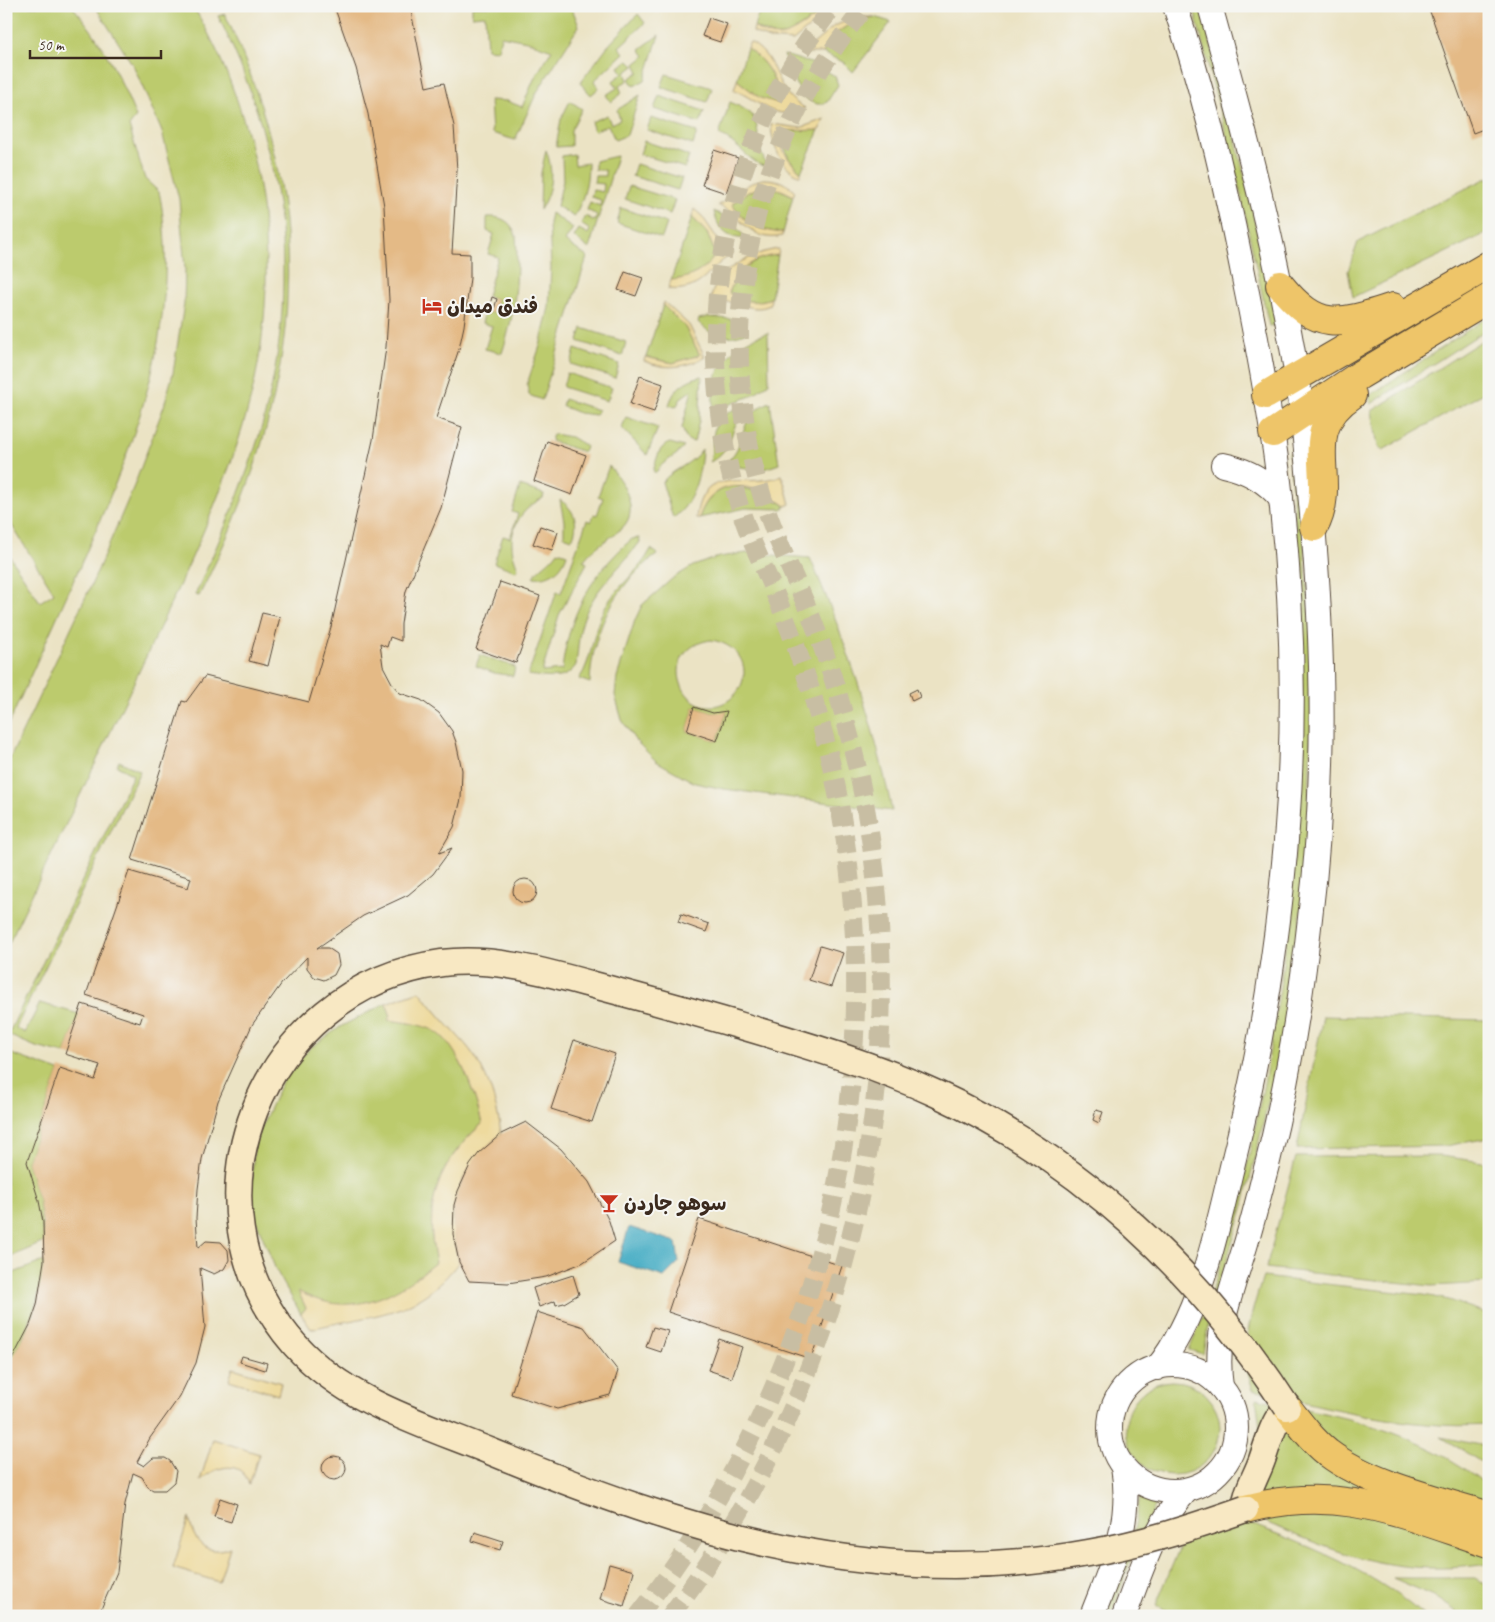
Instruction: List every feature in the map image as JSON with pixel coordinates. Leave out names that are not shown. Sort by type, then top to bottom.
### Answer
[{"type":"main road","points":[[1266,396],[1489,265]]},
{"type":"main road","points":[[1280,284],[1293,301],[1309,313],[1338,321],[1358,319],[1400,304],[1434,297]]},
{"type":"main road","points":[[1273,433],[1399,352],[1489,298]]},
{"type":"main road","points":[[1314,527],[1323,502],[1320,448],[1326,421],[1336,407],[1377,376],[1399,352]]},
{"type":"main road","points":[[1489,1516],[1442,1514],[1380,1507],[1341,1500],[1283,1500],[1245,1509],[1168,1535],[1128,1546],[1046,1560],[963,1566],[921,1566],[846,1559],[756,1543],[676,1520],[514,1461],[384,1408],[348,1389],[310,1360],[279,1325],[257,1284],[243,1239],[238,1192],[243,1145],[258,1100],[281,1059],[302,1035],[331,1008],[371,984],[408,970],[439,964],[486,962],[534,970],[766,1033],[870,1066],[936,1094],[1000,1126],[1060,1165],[1122,1215],[1187,1278],[1245,1347],[1287,1407],[1313,1440],[1346,1465],[1442,1514],[1489,1543]]},
{"type":"main road","points":[[1245,1509],[1249,1490],[1262,1460],[1272,1427],[1287,1407]]},
{"type":"main road","points":[[1442,1514],[1489,1506]]},
{"type":"main road","points":[[1442,1514],[1489,1559]]},
{"type":"street","points":[[1157,1368],[1177,1341],[1192,1312],[1223,1205],[1253,1076],[1278,930],[1290,793],[1292,722],[1289,596],[1281,499],[1273,433],[1225,188],[1199,81],[1176,6]]},
{"type":"street","points":[[1123,1467],[1136,1479],[1152,1488],[1175,1491],[1187,1490],[1210,1479],[1224,1465],[1233,1448],[1236,1435],[1234,1410],[1221,1387],[1218,1355],[1222,1322],[1260,1194],[1279,1114],[1295,1030],[1311,916],[1317,845],[1322,702],[1321,629],[1303,413],[1280,284],[1240,112],[1210,6]]},
{"type":"street","points":[[1223,465],[1254,475],[1274,490],[1281,499]]},
{"type":"street","points":[[1092,1616],[1124,1529],[1127,1497],[1123,1467],[1112,1445],[1110,1433],[1113,1411],[1117,1401],[1129,1384],[1137,1377],[1157,1368],[1168,1366],[1192,1368],[1221,1387]]},
{"type":"street","points":[[1124,1616],[1156,1533],[1172,1507],[1187,1490]]},
{"type":"green space","points":[[18,6],[72,6],[92,31],[116,73],[136,117],[129,126],[145,179],[159,192],[165,239],[165,287],[160,329],[152,369],[142,409],[129,448],[98,526],[6,730],[6,551],[40,602],[54,593],[6,516],[6,16]]},
{"type":"green space","points":[[95,6],[193,6],[218,53],[238,102],[252,152],[262,204],[266,256],[265,308],[259,361],[247,412],[217,499],[192,558],[117,719],[6,949],[6,767],[94,579],[134,486],[164,406],[173,373],[184,304],[185,269],[179,199],[162,132],[134,67]]},
{"type":"green space","points":[[472,6],[571,6],[579,26],[537,92],[515,140],[492,133],[490,100],[507,101],[522,107],[535,77],[552,50],[527,41],[501,36],[498,50],[487,49],[485,15],[472,16]]},
{"type":"green space","points":[[761,6],[827,6],[827,9],[789,34],[775,36],[754,27]]},
{"type":"green space","points":[[1193,6],[1200,6],[1222,85],[1251,205],[1276,325],[1269,326],[1236,173]]},
{"type":"green space","points":[[225,14],[256,90],[276,164],[286,236],[287,308],[278,379],[260,450],[233,522],[199,596],[195,595],[240,490],[262,426],[274,373],[281,320],[283,268],[280,217],[271,166],[258,116],[240,66],[218,16]]},
{"type":"green space","points":[[638,14],[645,23],[619,47],[624,53],[594,81],[599,88],[591,95],[580,83],[607,47]]},
{"type":"green space","points":[[874,17],[891,22],[853,72],[843,62],[823,53],[832,38],[843,28]]},
{"type":"green space","points":[[659,35],[645,80],[634,86],[629,79],[639,72],[635,64],[645,56],[640,49]]},
{"type":"green space","points":[[747,48],[760,59],[770,72],[776,87],[779,104],[760,98],[737,80]]},
{"type":"green space","points":[[784,55],[814,64],[835,76],[838,85],[827,102],[819,104],[811,102],[804,96],[794,80]]},
{"type":"green space","points":[[629,60],[634,66],[625,73],[628,80],[619,86],[622,93],[611,102],[606,95],[617,88],[613,81],[623,73],[619,67]]},
{"type":"green space","points":[[666,74],[712,88],[707,102],[661,87]]},
{"type":"green space","points":[[640,95],[627,135],[615,140],[608,125],[594,131],[591,122],[607,115],[611,124],[620,120],[617,110]]},
{"type":"green space","points":[[659,96],[704,111],[700,123],[654,109]]},
{"type":"green space","points":[[570,101],[582,109],[571,130],[571,146],[556,147],[561,119]]},
{"type":"green space","points":[[730,102],[747,111],[754,119],[766,167],[753,160],[732,142],[719,135]]},
{"type":"green space","points":[[651,118],[697,132],[693,145],[647,130]]},
{"type":"green space","points":[[819,130],[801,172],[789,159],[781,135],[785,131]]},
{"type":"green space","points":[[644,141],[689,156],[685,168],[640,154]]},
{"type":"green space","points":[[546,150],[551,173],[547,195],[540,210],[541,173]]},
{"type":"green space","points":[[574,154],[575,165],[588,163],[585,191],[574,217],[557,206],[563,181],[562,156]]},
{"type":"green space","points":[[617,156],[589,249],[574,237],[579,229],[588,234],[590,230],[581,224],[585,216],[595,221],[597,215],[587,210],[590,202],[600,206],[601,200],[591,197],[593,190],[603,192],[604,184],[594,183],[595,176],[605,176],[605,170],[595,170],[595,161]]},
{"type":"green space","points":[[636,164],[682,178],[678,190],[632,176]]},
{"type":"green space","points":[[1489,177],[1489,232],[1353,297],[1348,271],[1358,242]]},
{"type":"green space","points":[[629,186],[675,200],[670,214],[625,199]]},
{"type":"green space","points":[[766,187],[776,188],[793,196],[783,233],[760,228],[747,221],[732,204],[746,192]]},
{"type":"green space","points":[[621,208],[667,223],[662,238],[617,223]]},
{"type":"green space","points":[[714,211],[729,220],[746,238],[734,237],[724,232],[715,217]]},
{"type":"green space","points":[[551,213],[573,228],[565,241],[587,257],[542,400],[529,395],[527,384],[540,346],[549,307],[551,267],[549,223]]},
{"type":"green space","points":[[487,217],[506,221],[512,227],[516,236],[517,266],[515,295],[502,353],[485,349],[492,326],[482,323],[485,311],[493,313],[497,299],[487,296],[498,257],[488,254],[494,234],[487,231]]},
{"type":"green space","points":[[692,217],[707,233],[716,254],[697,273],[685,278],[671,280]]},
{"type":"green space","points":[[778,255],[771,298],[749,301],[729,293],[741,271],[747,266],[769,256]]},
{"type":"green space","points":[[663,305],[685,327],[700,355],[673,363],[646,357]]},
{"type":"green space","points":[[1489,316],[1489,328],[1371,404],[1369,396]]},
{"type":"green space","points":[[708,317],[730,319],[748,331],[728,337],[715,334],[698,322],[699,319]]},
{"type":"green space","points":[[582,328],[626,342],[622,356],[578,341]]},
{"type":"green space","points":[[768,333],[769,383],[751,396],[715,410],[713,391],[715,380],[724,362],[748,341]]},
{"type":"green space","points":[[1489,336],[1489,390],[1383,450],[1378,447],[1372,411]]},
{"type":"green space","points":[[575,349],[619,364],[615,378],[571,364]]},
{"type":"green space","points":[[567,373],[612,388],[607,401],[563,387]]},
{"type":"green space","points":[[702,376],[699,421],[694,442],[687,440],[682,428],[692,390],[682,397],[676,407],[669,405],[677,389],[685,382]]},
{"type":"green space","points":[[564,399],[598,410],[596,415],[579,413],[562,406]]},
{"type":"green space","points":[[770,402],[779,464],[762,470],[726,465],[737,449],[751,416],[755,411]]},
{"type":"green space","points":[[747,405],[737,420],[724,451],[710,462],[714,432],[719,420],[725,414]]},
{"type":"green space","points":[[626,417],[658,428],[647,455],[622,428]]},
{"type":"green space","points":[[553,434],[571,437],[586,446],[584,452],[551,441]]},
{"type":"green space","points":[[670,443],[684,447],[662,465],[656,473],[653,471],[658,454],[663,447]]},
{"type":"green space","points":[[702,449],[695,487],[686,505],[673,518],[662,482],[693,459]]},
{"type":"green space","points":[[1297,451],[1313,661],[1307,868],[1288,1006],[1275,1074],[1243,1208],[1210,1314],[1203,1354],[1189,1350],[1201,1322],[1221,1263],[1245,1173],[1273,1031],[1285,949],[1299,784],[1301,702],[1296,536],[1289,453]]},
{"type":"green space","points":[[609,466],[620,480],[628,496],[630,513],[622,528],[593,550],[583,561],[587,563],[559,615],[542,672],[562,670],[565,650],[576,614],[593,582],[617,552],[632,539],[639,538],[640,542],[591,602],[581,627],[576,665],[572,671],[555,678],[528,675],[557,591],[561,593],[587,520],[591,522],[594,514],[597,515],[603,498],[598,496]]},
{"type":"green space","points":[[520,486],[544,494],[543,498],[525,511],[515,527],[512,547],[518,568],[516,571],[494,563],[503,536],[510,538],[518,514],[512,512]]},
{"type":"green space","points":[[733,486],[765,493],[786,506],[782,509],[746,508],[699,518],[704,506],[711,497],[721,490]]},
{"type":"green space","points":[[560,500],[569,508],[574,517],[575,527],[572,539],[564,536],[564,521]]},
{"type":"green space","points":[[651,549],[658,554],[643,566],[618,594],[601,627],[595,645],[590,683],[579,679],[587,663],[597,625],[605,607]]},
{"type":"green space","points":[[558,551],[567,554],[559,569],[550,575],[533,577],[552,559]]},
{"type":"green space","points":[[747,553],[810,558],[858,683],[877,746],[892,811],[724,789],[695,783],[656,761],[635,740],[622,720],[615,695],[617,677],[635,620],[642,605],[673,578],[693,566],[719,557]],"holes":[[[711,640],[726,645],[738,654],[744,667],[744,675],[741,686],[732,697],[724,703],[709,706],[696,702],[686,694],[680,682],[679,668],[683,656],[694,646]],[[694,707],[713,713],[727,712],[717,741],[687,731]]]},
{"type":"green space","points":[[480,655],[515,667],[513,676],[494,673],[476,666]]},
{"type":"green space","points":[[119,761],[140,771],[16,1028],[25,1033],[40,1003],[79,1014],[65,1054],[36,1047],[8,1035],[133,775],[117,766]]},
{"type":"green space","points":[[386,1003],[391,1016],[389,1020],[434,1030],[451,1047],[465,1072],[482,1124],[454,1154],[438,1186],[433,1203],[432,1222],[432,1241],[436,1262],[405,1285],[372,1301],[336,1304],[318,1300],[299,1292],[306,1308],[301,1314],[276,1270],[255,1218],[251,1199],[254,1143],[285,1075],[310,1048],[340,1027]]},
{"type":"green space","points":[[1323,1016],[1489,1020],[1489,1138],[1445,1146],[1297,1149]]},
{"type":"green space","points":[[6,1052],[59,1071],[27,1162],[39,1201],[44,1242],[6,1259]]},
{"type":"green space","points":[[1441,1156],[1489,1163],[1489,1283],[1431,1286],[1266,1268],[1296,1157]]},
{"type":"green space","points":[[44,1261],[39,1292],[31,1318],[6,1371],[6,1276]]},
{"type":"green space","points":[[1263,1277],[1424,1295],[1449,1300],[1489,1314],[1489,1425],[1458,1426],[1399,1421],[1253,1390],[1247,1360],[1248,1333],[1250,1319]]},
{"type":"green space","points":[[1164,1381],[1182,1381],[1207,1394],[1217,1410],[1220,1428],[1217,1446],[1207,1462],[1182,1475],[1164,1475],[1139,1462],[1126,1437],[1126,1419],[1139,1394]]},
{"type":"green space","points":[[1256,1398],[1349,1419],[1378,1428],[1407,1438],[1463,1467],[1489,1487],[1489,1564],[1451,1568],[1416,1567],[1384,1563],[1353,1556],[1323,1546],[1227,1504],[1237,1493],[1260,1427]]},
{"type":"green space","points":[[1441,1437],[1489,1447],[1489,1467]]},
{"type":"green space","points":[[1140,1496],[1157,1502],[1135,1548],[1111,1616],[1104,1616],[1131,1546]]},
{"type":"green space","points":[[1219,1511],[1300,1543],[1352,1567],[1401,1597],[1424,1616],[1176,1616],[1156,1605],[1181,1544],[1189,1534]]},
{"type":"green space","points":[[1393,1578],[1475,1578],[1489,1587],[1489,1616],[1463,1616],[1434,1596]]},
{"type":"sand","points":[[827,6],[841,6],[818,20],[793,41],[769,39],[753,32],[754,27],[774,36],[783,35],[824,13]]},
{"type":"sand","points":[[857,17],[874,17],[843,28],[832,38],[823,53],[803,53],[834,26]]},
{"type":"sand","points":[[750,42],[767,57],[787,93],[794,101],[805,108],[794,112],[776,112],[734,90],[737,80],[760,98],[779,103],[776,86],[770,72],[760,59],[747,48]]},
{"type":"sand","points":[[825,119],[819,130],[785,131],[782,133],[781,144],[783,149],[801,172],[800,176],[787,167],[778,154],[773,140],[771,124],[800,128]]},
{"type":"sand","points":[[763,179],[776,180],[788,185],[795,191],[793,196],[777,189],[761,188],[746,193],[732,204],[753,225],[783,233],[782,236],[763,236],[718,205],[750,184]]},
{"type":"sand","points":[[694,209],[702,216],[719,241],[734,253],[698,283],[680,289],[668,289],[671,280],[685,278],[697,273],[716,254],[707,233],[692,217]]},
{"type":"sand","points":[[779,249],[778,255],[769,256],[754,262],[741,271],[729,293],[749,301],[771,298],[770,305],[755,308],[731,302],[716,303],[711,301],[713,290],[726,272],[746,259]]},
{"type":"sand","points":[[664,302],[689,325],[705,357],[690,364],[675,367],[660,366],[644,361],[645,357],[673,363],[700,355],[685,327],[663,305]]},
{"type":"sand","points":[[782,475],[790,504],[786,506],[762,492],[737,486],[725,488],[715,494],[706,503],[699,518],[696,518],[700,500],[708,489],[717,484],[729,481],[769,479]]},
{"type":"sand","points":[[420,991],[466,1045],[480,1065],[494,1098],[501,1134],[474,1161],[458,1191],[454,1207],[453,1224],[459,1262],[443,1281],[410,1304],[392,1311],[311,1329],[301,1314],[306,1308],[298,1291],[317,1300],[336,1304],[354,1304],[388,1294],[436,1262],[432,1241],[432,1222],[433,1204],[438,1186],[454,1154],[482,1124],[476,1100],[465,1072],[458,1058],[442,1036],[423,1026],[388,1020],[391,1016],[386,1003]]},
{"type":"sand","points":[[233,1368],[281,1383],[278,1395],[229,1380]]},
{"type":"sand","points":[[213,1439],[259,1454],[249,1485],[245,1476],[240,1471],[228,1467],[213,1471],[200,1481]]},
{"type":"sand","points":[[189,1517],[193,1533],[201,1544],[213,1550],[230,1547],[219,1582],[173,1568]]},
{"type":"water","points":[[629,1227],[676,1242],[679,1262],[664,1277],[618,1262]]},
{"type":"building","points":[[334,6],[410,6],[426,87],[444,83],[454,126],[457,170],[452,253],[470,254],[470,278],[459,349],[436,418],[462,427],[441,508],[406,591],[401,624],[401,641],[390,637],[387,647],[380,644],[383,666],[393,685],[400,693],[421,700],[439,713],[452,731],[456,742],[462,770],[461,799],[454,827],[439,853],[452,848],[433,874],[408,895],[363,916],[317,948],[328,948],[337,954],[339,965],[334,975],[324,980],[314,977],[307,968],[307,957],[282,983],[252,1025],[218,1101],[202,1159],[198,1189],[196,1218],[198,1248],[206,1241],[221,1242],[228,1250],[229,1260],[224,1269],[214,1274],[200,1268],[205,1327],[196,1363],[180,1396],[150,1438],[137,1462],[144,1466],[153,1458],[165,1458],[170,1461],[176,1471],[174,1482],[165,1490],[153,1490],[148,1487],[142,1477],[133,1473],[125,1504],[117,1572],[98,1616],[6,1616],[6,1371],[30,1325],[37,1305],[44,1261],[43,1222],[39,1201],[27,1162],[60,1068],[95,1080],[100,1065],[65,1054],[82,1004],[140,1023],[143,1014],[86,995],[129,871],[188,888],[191,878],[132,860],[182,701],[186,702],[205,676],[309,702],[331,627],[373,440],[386,347],[389,300],[384,206],[368,114],[356,68]]},
{"type":"building","points":[[1428,6],[1489,6],[1489,127],[1473,133]]},
{"type":"building","points":[[709,18],[727,24],[720,42],[702,36]]},
{"type":"building","points":[[714,150],[738,158],[726,193],[702,185]]},
{"type":"building","points":[[625,272],[643,278],[636,296],[618,290]]},
{"type":"building","points":[[492,297],[497,299],[493,313],[488,312]]},
{"type":"building","points":[[640,376],[663,384],[654,412],[630,404]]},
{"type":"building","points":[[547,441],[586,455],[572,495],[534,481]]},
{"type":"building","points":[[540,526],[558,532],[552,550],[533,544]]},
{"type":"building","points":[[500,582],[540,596],[516,663],[476,649]]},
{"type":"building","points":[[262,613],[280,617],[268,666],[249,661]]},
{"type":"building","points":[[917,689],[920,697],[912,701],[909,693]]},
{"type":"building","points":[[694,707],[713,713],[727,711],[717,741],[687,731]]},
{"type":"building","points":[[525,879],[534,882],[537,891],[534,900],[525,903],[516,900],[513,891],[516,882]]},
{"type":"building","points":[[681,914],[709,924],[706,932],[678,922]]},
{"type":"building","points":[[820,946],[843,953],[831,987],[809,980]]},
{"type":"building","points":[[574,1040],[615,1054],[592,1122],[551,1109]]},
{"type":"building","points":[[1096,1110],[1103,1112],[1099,1123],[1093,1120]]},
{"type":"building","points":[[526,1122],[561,1149],[589,1182],[609,1221],[615,1241],[582,1263],[546,1277],[508,1283],[469,1281],[459,1262],[453,1234],[454,1205],[458,1191],[470,1165],[479,1153],[501,1134]]},
{"type":"building","points":[[699,1219],[842,1266],[811,1359],[668,1312]]},
{"type":"building","points":[[573,1275],[579,1294],[564,1303],[556,1305],[555,1301],[539,1307],[533,1288]]},
{"type":"building","points":[[537,1312],[584,1327],[618,1371],[610,1395],[557,1409],[511,1394]]},
{"type":"building","points":[[653,1327],[668,1331],[661,1352],[646,1347]]},
{"type":"building","points":[[719,1339],[742,1347],[732,1378],[708,1370]]},
{"type":"building","points":[[242,1356],[267,1363],[265,1370],[240,1362]]},
{"type":"building","points":[[334,1456],[343,1459],[346,1468],[343,1477],[334,1480],[325,1477],[322,1468],[325,1459]]},
{"type":"building","points":[[220,1498],[237,1504],[231,1522],[214,1517]]},
{"type":"building","points":[[475,1532],[503,1541],[500,1550],[472,1541]]},
{"type":"building","points":[[609,1564],[634,1571],[624,1606],[600,1599]]},
{"type":"tunnel","points":[[638,1616],[702,1525],[755,1429],[797,1329],[828,1225],[847,1119],[855,1010],[852,901],[837,791],[820,719],[805,672],[740,508],[724,443],[716,377],[716,311],[724,245],[740,181],[764,119],[795,61],[834,6]]},
{"type":"tunnel","points":[[670,1616],[732,1525],[784,1427],[825,1325],[855,1219],[874,1110],[881,1000],[877,889],[860,780],[841,705],[824,650],[765,505],[748,439],[740,373],[741,307],[750,242],[768,179],[793,119],[826,61],[866,6]]},
{"type":"place","name":"فندق ميدان","points":[[432,306]]},
{"type":"place","name":"سوهو جاردن","points":[[609,1203]]}]
